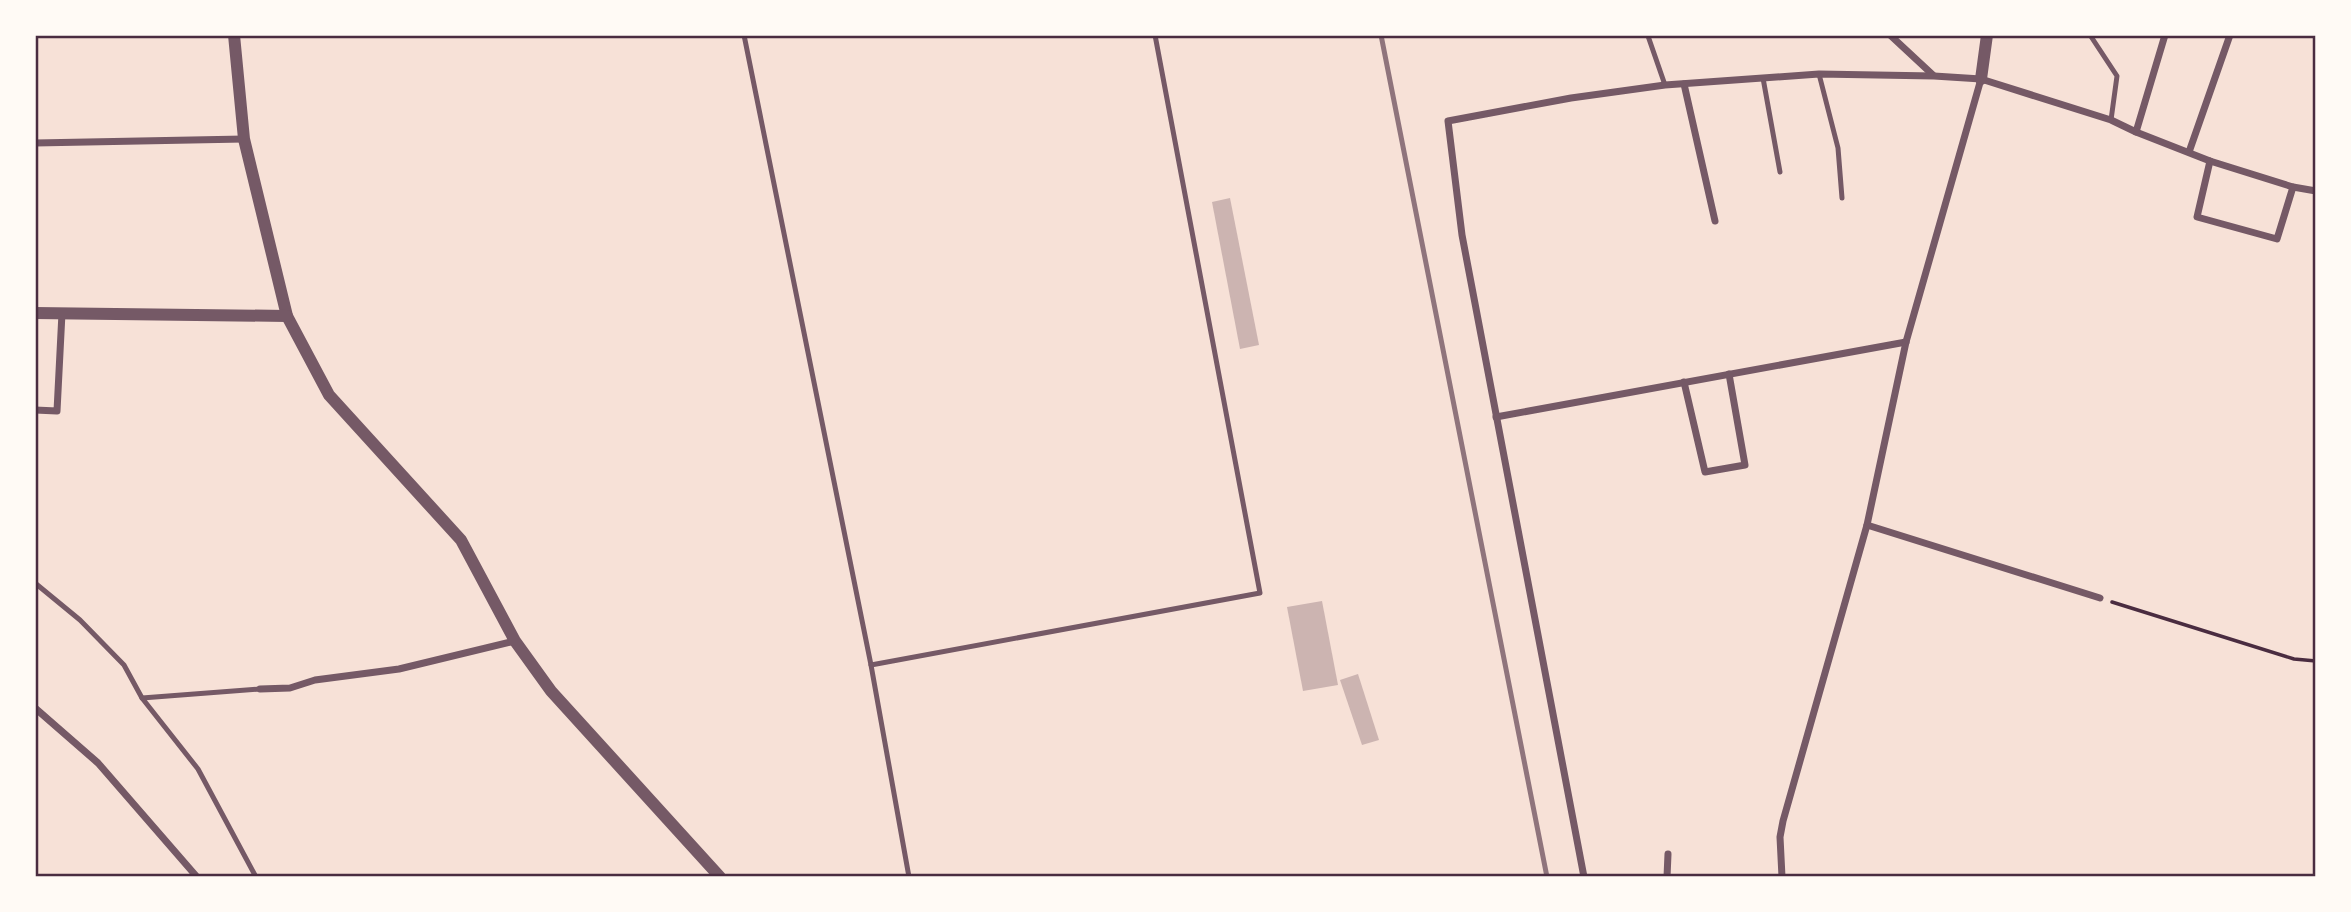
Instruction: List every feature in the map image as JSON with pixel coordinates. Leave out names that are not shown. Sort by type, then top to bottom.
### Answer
[{"type":"street","points":[[234,35],[244,139],[287,316],[329,395],[461,540],[515,641],[551,691],[720,877]]},
{"type":"street","points":[[1890,35],[1934,76]]},
{"type":"street","points":[[1782,877],[1780,837],[1783,821],[1867,525],[1906,342],[1981,79],[1987,35]]},
{"type":"street","points":[[2136,132],[2165,35]]},
{"type":"street","points":[[2189,152],[2230,35]]},
{"type":"street","points":[[1584,877],[1462,234],[1448,121],[1571,98],[1665,85],[1819,74],[1981,79],[2111,120],[2210,161],[2293,187],[2316,191]]},
{"type":"street","points":[[1684,84],[1715,221]]},
{"type":"street","points":[[35,142],[244,139]]},
{"type":"street","points":[[2210,161],[2197,217],[2277,239],[2293,187]]},
{"type":"street","points":[[35,313],[287,316]]},
{"type":"street","points":[[35,410],[57,411],[62,313]]},
{"type":"street","points":[[1496,417],[1906,342]]},
{"type":"street","points":[[1684,382],[1705,472],[1745,465],[1729,374]]},
{"type":"street","points":[[1867,525],[2100,598]]},
{"type":"street","points":[[260,689],[290,688],[315,680],[399,669],[515,641]]},
{"type":"street","points":[[35,708],[98,763],[197,877]]},
{"type":"street","points":[[1667,877],[1668,854]]},
{"type":"lane","points":[[744,35],[871,665],[909,877]]},
{"type":"lane","points":[[871,665],[1260,593],[1155,35]]},
{"type":"lane","points":[[2090,35],[2117,76],[2111,120]]},
{"type":"lane","points":[[1648,36],[1665,85]]},
{"type":"lane","points":[[1819,74],[1838,148],[1842,198]]},
{"type":"lane","points":[[1763,78],[1780,172]]},
{"type":"lane","points":[[35,583],[80,620],[124,665],[142,698],[198,769],[256,877]]},
{"type":"lane","points":[[142,698],[260,689]]},
{"type":"path","points":[[2100,598],[2294,659],[2316,661]]},
{"type":"building","points":[[1230,198],[1259,345],[1240,349],[1212,202]]},
{"type":"building","points":[[1322,601],[1338,685],[1303,691],[1287,607]]},
{"type":"building","points":[[1358,674],[1379,740],[1362,745],[1340,680]]},
{"type":"railway","points":[[1381,35],[1547,877]]}]
